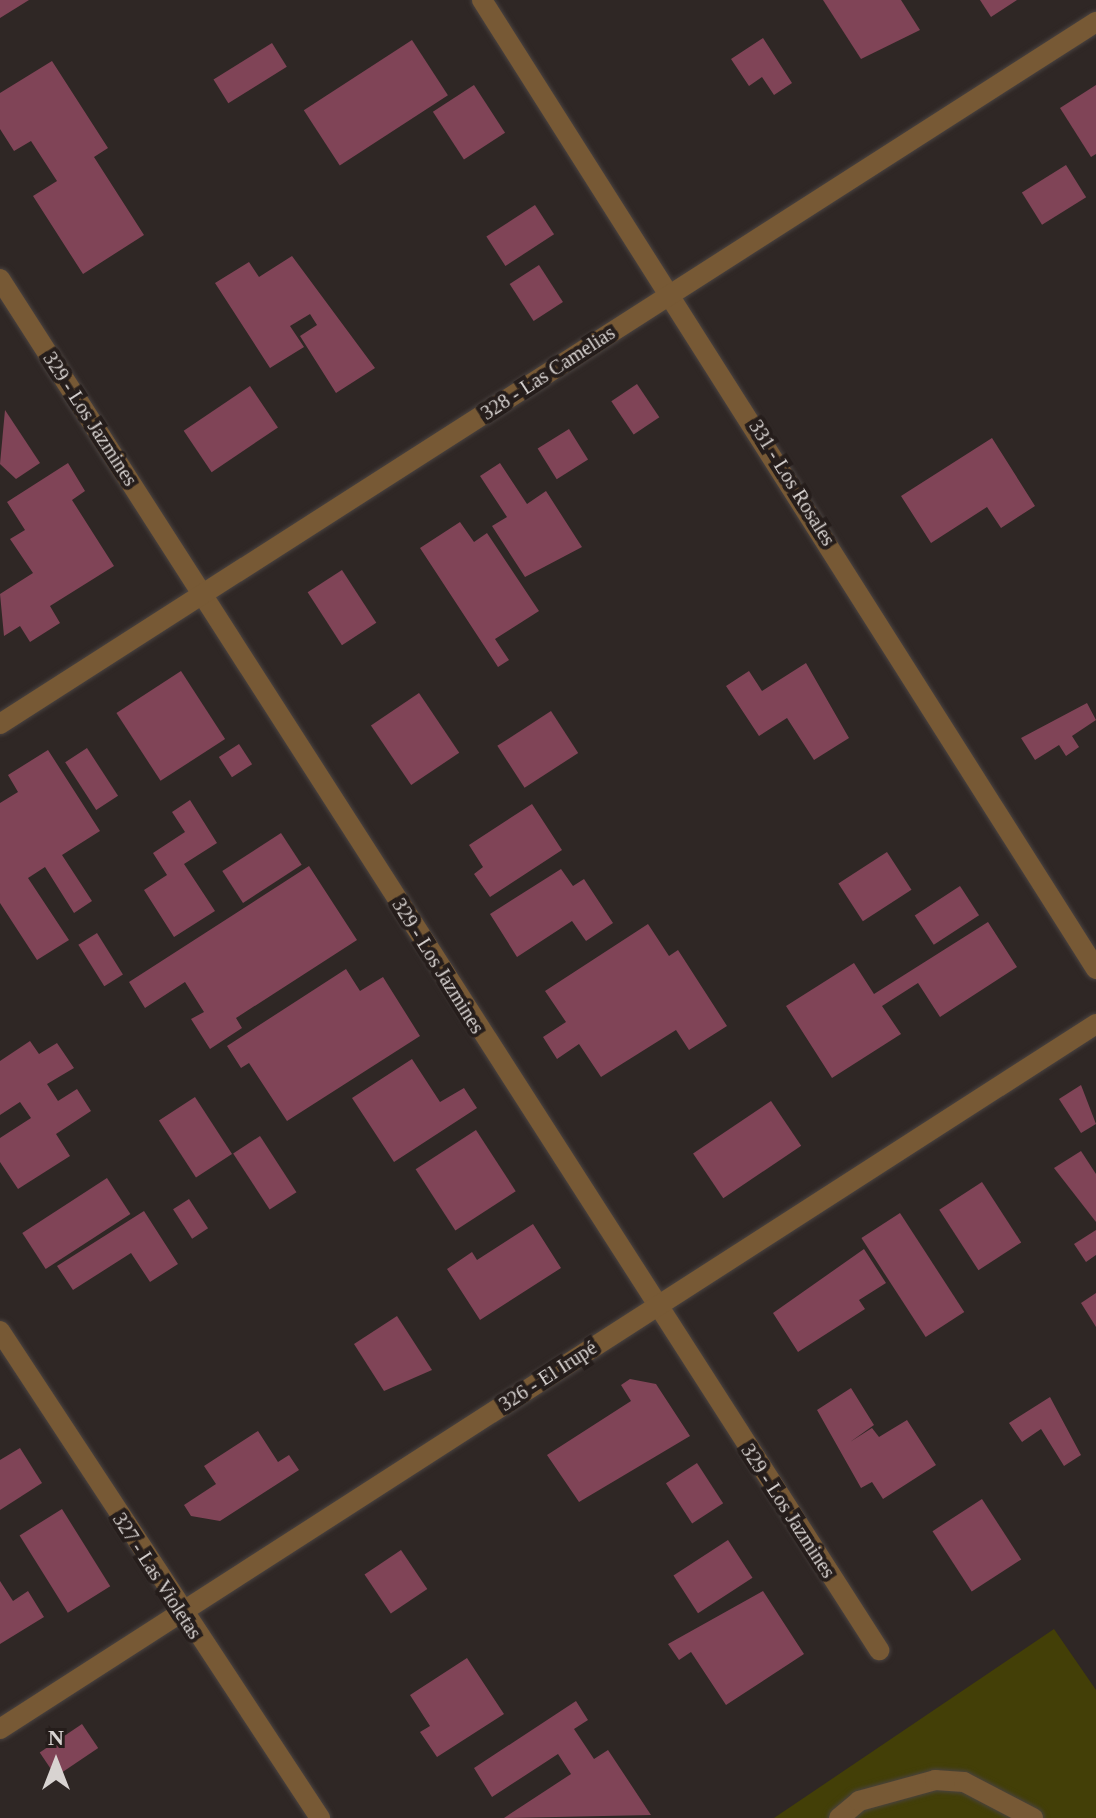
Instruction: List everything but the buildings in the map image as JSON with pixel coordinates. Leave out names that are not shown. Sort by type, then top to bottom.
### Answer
[{"type":"street","name":"331 - Los Rosales","points":[[482,0],[673,293],[1096,969]]},
{"type":"street","name":"328 - Las Camelias","points":[[0,724],[1096,22]]},
{"type":"street","name":"329 - Los Jazmines","points":[[0,279],[654,1307],[879,1650]]},
{"type":"street","name":"326 - El Irupé","points":[[0,1729],[1096,1024]]},
{"type":"street","name":"327 - Las Violetas","points":[[0,1331],[181,1615],[320,1818]]},
{"type":"street","points":[[839,1818],[859,1801],[935,1780],[964,1782],[1033,1818]]},
{"type":"shaded area","points":[[1054,1629],[1096,1690],[1096,1818],[774,1818]]}]
